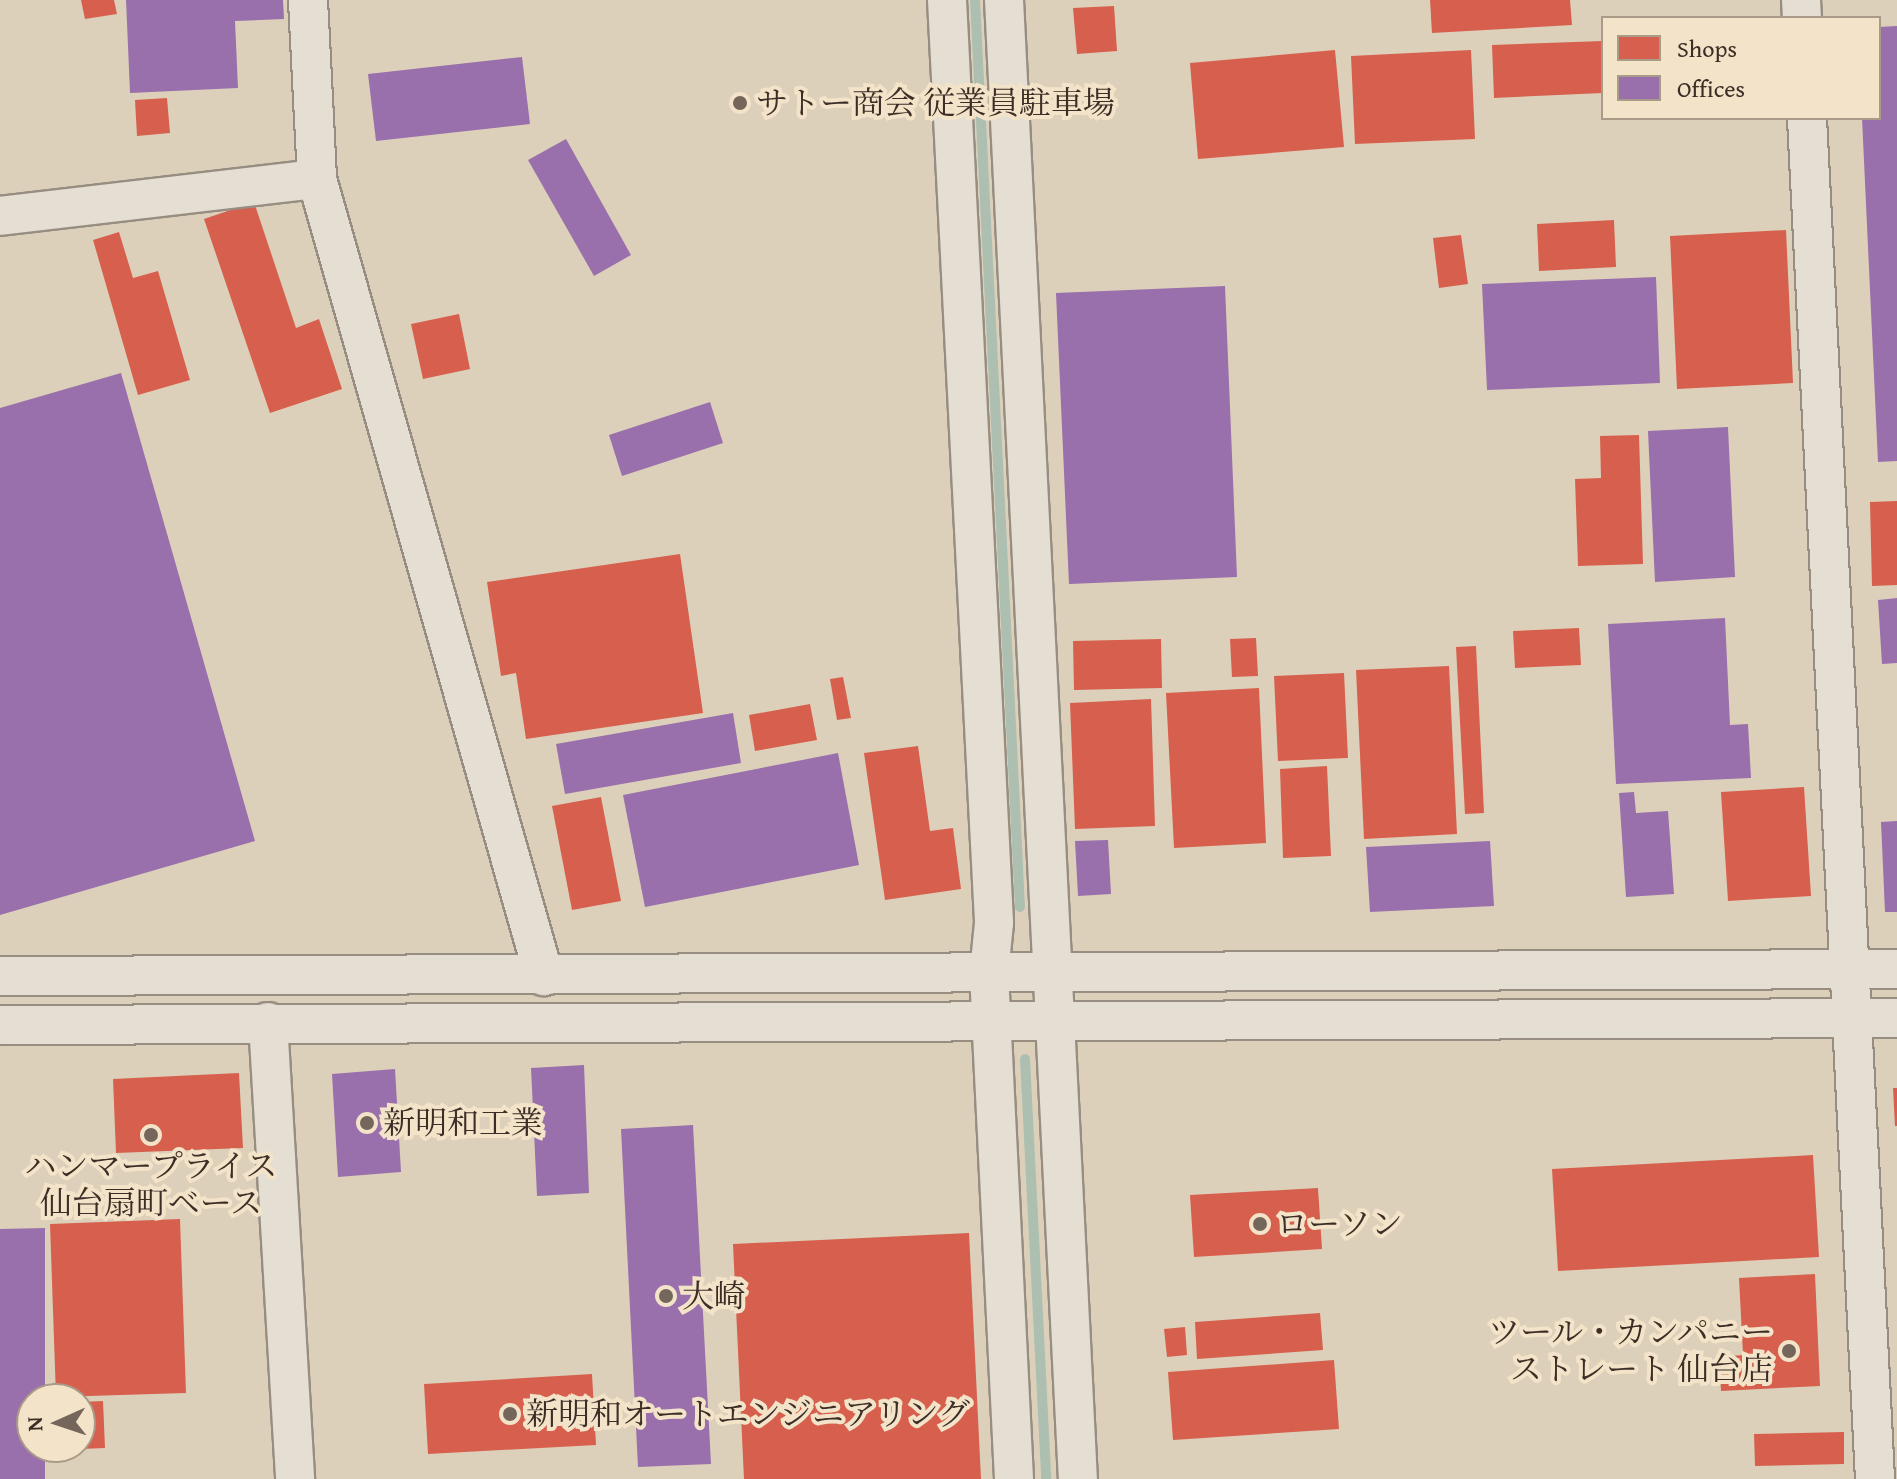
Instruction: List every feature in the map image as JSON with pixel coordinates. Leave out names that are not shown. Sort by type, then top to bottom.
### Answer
[{"type":"street","points":[[308,0],[317,179],[544,976]]},
{"type":"street","points":[[947,0],[994,923],[989,973],[1014,1479]]},
{"type":"street","points":[[1004,0],[1078,1479]]},
{"type":"street","points":[[1807,120],[1875,1479]]},
{"type":"street","points":[[0,216],[317,179]]},
{"type":"street","points":[[0,976],[1897,969]]},
{"type":"street","points":[[0,1025],[268,1022],[541,1027],[1053,1019],[1897,1018]]},
{"type":"street","points":[[268,1022],[295,1479]]},
{"type":"building: Shops","points":[[81,0],[114,0],[117,14],[85,19]]},
{"type":"building: Shops","points":[[1430,0],[1570,0],[1572,25],[1432,33]]},
{"type":"building: Shops","points":[[1114,6],[1117,51],[1077,54],[1073,8]]},
{"type":"building: Shops","points":[[1601,41],[1601,93],[1494,98],[1492,45]]},
{"type":"building: Shops","points":[[1335,50],[1344,147],[1198,159],[1190,63]]},
{"type":"building: Shops","points":[[1471,50],[1475,139],[1355,144],[1351,56]]},
{"type":"building: Shops","points":[[167,98],[170,133],[137,136],[135,100]]},
{"type":"building: Shops","points":[[254,202],[296,328],[319,319],[342,389],[270,413],[204,219]]},
{"type":"building: Shops","points":[[1614,220],[1616,267],[1539,271],[1537,224]]},
{"type":"building: Shops","points":[[1786,230],[1793,383],[1677,389],[1670,236]]},
{"type":"building: Shops","points":[[119,232],[133,278],[158,271],[190,380],[138,395],[93,240]]},
{"type":"building: Shops","points":[[1461,235],[1468,284],[1439,288],[1433,238]]},
{"type":"building: Shops","points":[[459,314],[470,369],[423,379],[411,324]]},
{"type":"building: Shops","points":[[1639,435],[1643,564],[1578,566],[1575,479],[1601,478],[1600,436]]},
{"type":"building: Shops","points":[[1897,501],[1897,585],[1872,586],[1870,502]]},
{"type":"building: Shops","points":[[680,554],[703,713],[526,739],[516,673],[501,676],[487,582]]},
{"type":"building: Shops","points":[[1579,628],[1581,665],[1515,668],[1513,631]]},
{"type":"building: Shops","points":[[1256,638],[1258,676],[1232,677],[1230,639]]},
{"type":"building: Shops","points":[[1161,639],[1162,688],[1074,690],[1073,641]]},
{"type":"building: Shops","points":[[1476,646],[1484,813],[1465,814],[1456,647]]},
{"type":"building: Shops","points":[[1449,666],[1457,834],[1364,839],[1356,670]]},
{"type":"building: Shops","points":[[1344,673],[1348,758],[1278,761],[1274,676]]},
{"type":"building: Shops","points":[[843,677],[851,718],[837,720],[830,679]]},
{"type":"building: Shops","points":[[1259,688],[1266,843],[1174,848],[1166,693]]},
{"type":"building: Shops","points":[[1151,699],[1155,826],[1075,829],[1070,703]]},
{"type":"building: Shops","points":[[810,704],[817,740],[755,751],[749,715]]},
{"type":"building: Shops","points":[[918,746],[930,831],[953,828],[961,889],[885,900],[864,753]]},
{"type":"building: Shops","points":[[1327,766],[1331,856],[1283,858],[1280,769]]},
{"type":"building: Shops","points":[[1804,787],[1811,896],[1728,901],[1721,792]]},
{"type":"building: Shops","points":[[601,797],[621,901],[572,910],[552,806]]},
{"type":"building: Shops","points":[[239,1073],[243,1148],[116,1153],[113,1079]]},
{"type":"building: Shops","points":[[1893,1088],[1897,1088],[1897,1126],[1895,1126]]},
{"type":"building: Shops","points":[[1813,1155],[1819,1257],[1558,1271],[1552,1169]]},
{"type":"building: Shops","points":[[1318,1188],[1322,1249],[1194,1257],[1190,1195]]},
{"type":"building: Shops","points":[[180,1219],[186,1393],[96,1396],[96,1383],[56,1383],[50,1224]]},
{"type":"building: Shops","points":[[969,1233],[981,1479],[744,1479],[733,1244]]},
{"type":"building: Shops","points":[[1815,1274],[1820,1386],[1721,1391],[1719,1357],[1743,1355],[1739,1278]]},
{"type":"building: Shops","points":[[1320,1313],[1323,1350],[1197,1359],[1195,1322]]},
{"type":"building: Shops","points":[[1185,1327],[1187,1355],[1167,1357],[1164,1329]]},
{"type":"building: Shops","points":[[1334,1360],[1339,1429],[1173,1440],[1168,1372]]},
{"type":"building: Shops","name":"新明和オートエンジニアリング","points":[[592,1374],[596,1445],[428,1454],[424,1384]]},
{"type":"building: Shops","points":[[96,1401],[103,1401],[105,1448],[96,1448]]},
{"type":"building: Shops","points":[[1844,1432],[1844,1464],[1755,1466],[1754,1434]]},
{"type":"building: Offices","points":[[126,0],[283,0],[284,19],[235,21],[238,88],[130,93]]},
{"type":"building: Offices","points":[[1897,26],[1897,461],[1878,462],[1862,120],[1881,120],[1881,27]]},
{"type":"building: Offices","points":[[522,57],[530,124],[376,141],[368,74]]},
{"type":"building: Offices","points":[[566,139],[631,255],[594,276],[528,160]]},
{"type":"building: Offices","points":[[1656,277],[1660,383],[1487,390],[1482,284]]},
{"type":"building: Offices","points":[[1225,286],[1237,577],[1069,584],[1056,293]]},
{"type":"building: Offices","points":[[121,373],[255,841],[0,915],[0,408]]},
{"type":"building: Offices","points":[[710,402],[723,443],[622,476],[609,435]]},
{"type":"building: Offices","points":[[1728,427],[1735,577],[1655,582],[1648,431]]},
{"type":"building: Offices","points":[[1897,598],[1897,663],[1882,664],[1878,600]]},
{"type":"building: Offices","points":[[1725,618],[1730,725],[1748,724],[1751,778],[1616,784],[1608,624]]},
{"type":"building: Offices","points":[[733,713],[741,763],[565,794],[556,744]]},
{"type":"building: Offices","points":[[838,753],[859,865],[645,907],[623,795]]},
{"type":"building: Offices","points":[[1634,792],[1636,813],[1668,811],[1674,894],[1626,897],[1619,793]]},
{"type":"building: Offices","points":[[1897,821],[1897,912],[1885,912],[1881,822]]},
{"type":"building: Offices","points":[[1108,840],[1111,894],[1078,896],[1075,841]]},
{"type":"building: Offices","points":[[1490,841],[1494,906],[1370,912],[1366,847]]},
{"type":"building: Offices","points":[[584,1065],[589,1193],[537,1196],[531,1068]]},
{"type":"building: Offices","name":"新明和工業","points":[[395,1069],[401,1172],[338,1177],[332,1074]]},
{"type":"building: Offices","name":"大崎","points":[[693,1125],[711,1464],[638,1467],[621,1129]]},
{"type":"building: Offices","points":[[45,1228],[45,1383],[16,1383],[16,1463],[45,1463],[45,1479],[0,1479],[0,1229]]},
{"type":"waterway","points":[[975,0],[1020,907]]},
{"type":"waterway","points":[[1025,1059],[1046,1479]]},
{"type":"place","name":"サトー商会 従業員駐車場","points":[[740,103]]},
{"type":"place","name":"新明和工業","points":[[367,1123]]},
{"type":"place","name":"ハンマープライス 仙台扇町ベース","points":[[151,1135]]},
{"type":"place","name":"ローソン","points":[[1260,1224]]},
{"type":"place","name":"大崎","points":[[666,1296]]},
{"type":"place","name":"ツール・カンパニー ストレート 仙台店","points":[[1789,1351]]},
{"type":"place","name":"新明和オートエンジニアリング","points":[[510,1414]]}]
